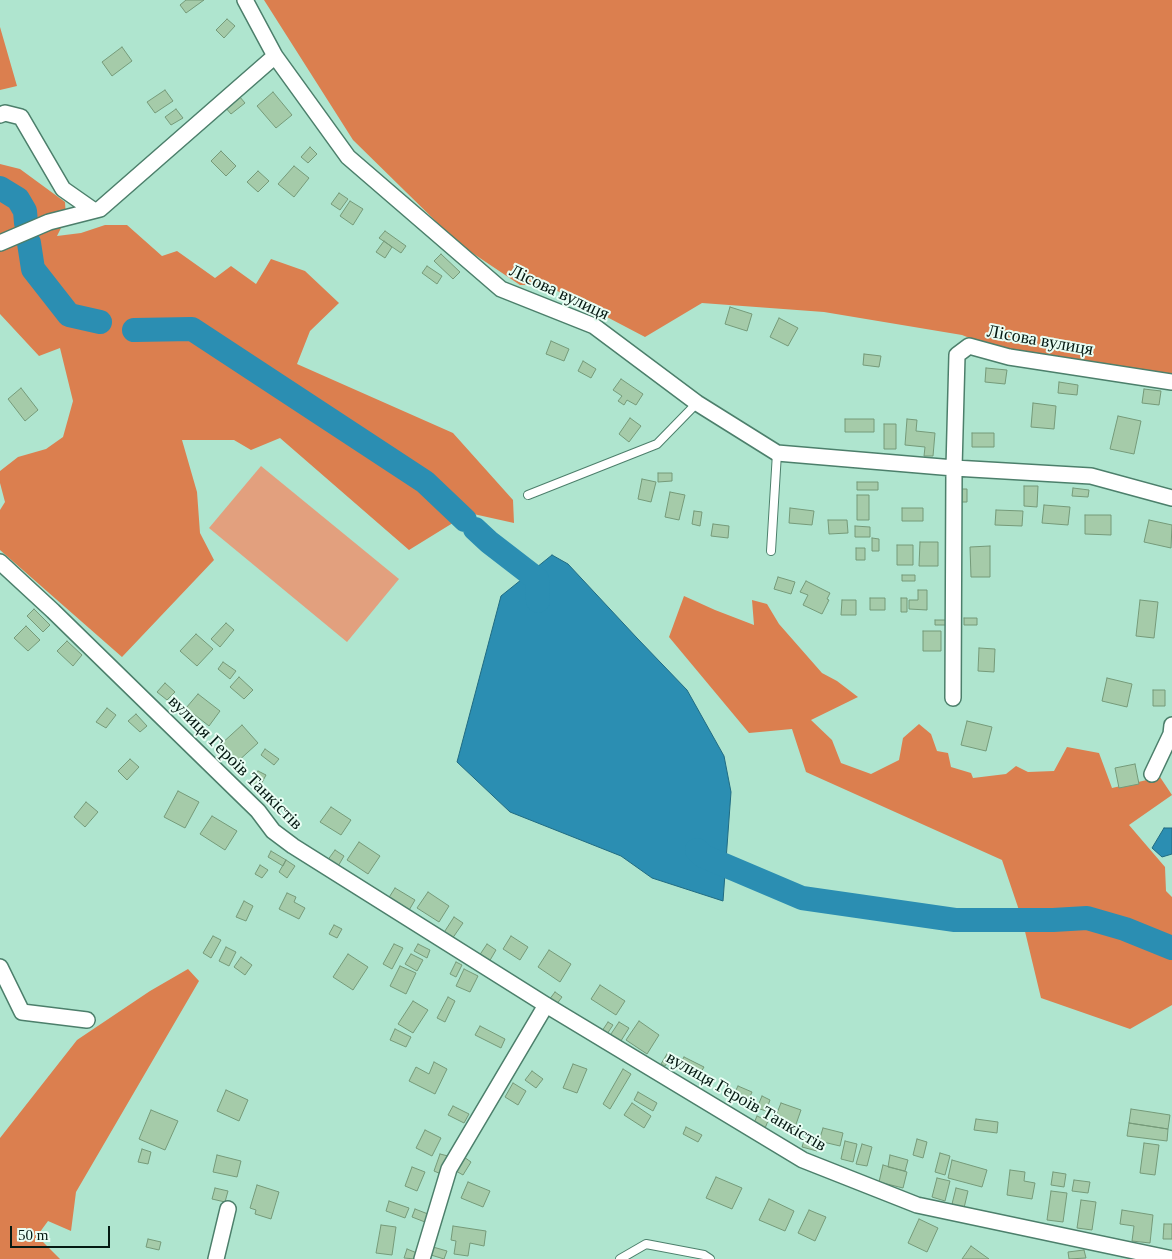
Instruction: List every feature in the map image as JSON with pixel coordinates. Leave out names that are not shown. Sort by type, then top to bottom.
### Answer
[{"type":"street","name":"Лісова вулиця","points":[[245,0],[275,56],[348,157],[501,289],[594,326],[697,403],[778,453],[954,468],[1091,476],[1172,498]]},
{"type":"street","points":[[0,243],[49,222],[100,209],[275,56]]},
{"type":"street","points":[[0,115],[5,113],[21,117],[64,189],[93,210]]},
{"type":"street","name":"Лісова вулиця","points":[[953,698],[954,468],[957,355],[969,346],[1009,357],[1172,382]]},
{"type":"street","name":"вулиця Героїв Танкістів","points":[[0,562],[53,611],[258,811],[273,831],[293,846],[546,1006],[803,1160],[917,1205],[1172,1259]]},
{"type":"street","points":[[1152,774],[1171,734],[1172,725]]},
{"type":"street","points":[[0,967],[22,1012],[87,1020]]},
{"type":"street","points":[[422,1259],[449,1169],[546,1006]]},
{"type":"street","points":[[216,1259],[228,1208]]},
{"type":"lane","points":[[528,495],[657,444],[697,403]]},
{"type":"lane","points":[[771,551],[778,453]]},
{"type":"lane","points":[[620,1259],[646,1244],[704,1255],[710,1259]]},
{"type":"shaded area","points":[[264,0],[1172,0],[1172,375],[1025,360],[962,335],[824,312],[702,303],[645,337],[546,285],[520,285],[459,244],[353,140]]},
{"type":"shaded area","points":[[0,27],[17,86],[0,90]]},
{"type":"shaded area","points":[[0,164],[20,169],[65,202],[66,218],[57,236],[81,233],[105,225],[127,225],[162,256],[177,251],[215,278],[231,266],[256,284],[271,259],[305,271],[339,303],[310,331],[297,364],[453,433],[513,500],[514,523],[469,513],[409,550],[280,438],[251,450],[234,440],[182,440],[197,492],[200,533],[214,560],[122,657],[0,550],[0,510],[5,502],[0,483],[0,471],[18,457],[46,449],[63,437],[73,401],[60,348],[39,356],[0,314]]},
{"type":"shaded area","points":[[261,466],[399,579],[347,642],[209,528]]},
{"type":"shaded area","points":[[684,596],[754,625],[752,600],[767,604],[779,624],[822,673],[837,681],[858,697],[811,720],[832,740],[841,763],[871,774],[899,760],[903,738],[919,724],[931,734],[937,751],[948,753],[951,767],[971,773],[973,778],[1006,774],[1016,766],[1028,772],[1054,771],[1067,747],[1099,753],[1112,788],[1160,777],[1172,795],[1129,825],[1165,867],[1166,891],[1172,897],[1172,1005],[1130,1029],[1041,998],[1022,919],[1002,860],[806,772],[792,729],[749,733],[669,637]]},
{"type":"shaded area","points":[[188,969],[199,981],[76,1192],[71,1231],[48,1221],[37,1236],[60,1259],[0,1259],[0,1138],[77,1040],[150,991]]},
{"type":"water","points":[[552,555],[568,564],[687,690],[724,756],[731,792],[723,901],[652,878],[621,856],[510,812],[457,762],[501,596]]},
{"type":"water","points":[[1164,828],[1172,828],[1172,854],[1162,857],[1152,848]]},
{"type":"building","points":[[186,0],[204,0],[186,13],[180,5]]},
{"type":"building","points":[[227,19],[235,26],[224,38],[216,30]]},
{"type":"building","points":[[122,47],[132,61],[112,76],[102,62]]},
{"type":"building","points":[[165,90],[173,101],[155,113],[147,102]]},
{"type":"building","points":[[273,92],[292,115],[276,128],[257,106]]},
{"type":"building","points":[[239,96],[245,103],[231,114],[225,107]]},
{"type":"building","points":[[176,109],[183,118],[171,125],[165,117]]},
{"type":"building","points":[[310,147],[317,154],[308,163],[301,157]]},
{"type":"building","points":[[221,151],[236,166],[226,176],[211,161]]},
{"type":"building","points":[[294,166],[309,178],[294,197],[278,184]]},
{"type":"building","points":[[258,171],[269,181],[258,192],[247,182]]},
{"type":"building","points":[[339,193],[348,199],[340,210],[331,204]]},
{"type":"building","points":[[350,201],[363,209],[353,225],[340,216]]},
{"type":"building","points":[[385,231],[406,246],[401,253],[379,238]]},
{"type":"building","points":[[384,241],[392,247],[385,258],[376,252]]},
{"type":"building","points":[[441,254],[460,272],[453,279],[434,261]]},
{"type":"building","points":[[427,266],[442,276],[437,284],[422,273]]},
{"type":"building","points":[[730,307],[752,314],[747,331],[725,324]]},
{"type":"building","points":[[779,318],[798,328],[788,346],[770,337]]},
{"type":"building","points":[[551,341],[569,349],[564,361],[546,354]]},
{"type":"building","points":[[864,354],[881,356],[879,367],[863,365]]},
{"type":"building","points":[[583,361],[596,369],[591,378],[578,371]]},
{"type":"building","points":[[986,368],[1007,370],[1005,384],[985,382]]},
{"type":"building","points":[[621,379],[643,394],[636,405],[627,400],[624,405],[618,401],[622,396],[613,390]]},
{"type":"building","points":[[1059,382],[1078,385],[1077,395],[1058,393]]},
{"type":"building","points":[[21,388],[38,410],[25,421],[8,399]]},
{"type":"building","points":[[1144,389],[1161,391],[1159,405],[1142,403]]},
{"type":"building","points":[[1033,403],[1056,406],[1054,429],[1031,427]]},
{"type":"building","points":[[1118,416],[1141,421],[1134,454],[1110,449]]},
{"type":"building","points":[[630,418],[641,426],[629,442],[619,434]]},
{"type":"building","points":[[845,419],[874,419],[874,432],[845,432]]},
{"type":"building","points":[[907,419],[917,420],[916,431],[935,433],[933,456],[924,456],[925,447],[905,445]]},
{"type":"building","points":[[884,424],[896,424],[896,449],[884,449]]},
{"type":"building","points":[[972,433],[994,433],[994,447],[972,447]]},
{"type":"building","points":[[658,473],[672,473],[672,481],[658,482]]},
{"type":"building","points":[[642,479],[656,482],[651,502],[638,499]]},
{"type":"building","points":[[857,482],[878,482],[878,490],[857,490]]},
{"type":"building","points":[[1024,486],[1038,486],[1037,507],[1024,506]]},
{"type":"building","points":[[1073,488],[1089,490],[1088,497],[1072,496]]},
{"type":"building","points":[[957,489],[967,489],[967,502],[957,502]]},
{"type":"building","points":[[670,492],[685,495],[679,520],[665,517]]},
{"type":"building","points":[[857,495],[869,495],[869,520],[857,520]]},
{"type":"building","points":[[1044,505],[1070,507],[1068,525],[1042,523]]},
{"type":"building","points":[[790,508],[814,511],[812,525],[789,523]]},
{"type":"building","points":[[902,508],[923,508],[923,521],[902,521]]},
{"type":"building","points":[[996,510],[1023,511],[1022,526],[995,525]]},
{"type":"building","points":[[694,511],[702,512],[700,526],[692,524]]},
{"type":"building","points":[[1085,515],[1111,515],[1111,535],[1085,534]]},
{"type":"building","points":[[828,520],[847,520],[848,533],[829,534]]},
{"type":"building","points":[[1149,520],[1172,525],[1171,548],[1144,542]]},
{"type":"building","points":[[713,524],[729,526],[728,538],[711,536]]},
{"type":"building","points":[[855,526],[870,527],[870,537],[855,537]]},
{"type":"building","points":[[872,538],[879,539],[879,551],[872,551]]},
{"type":"building","points":[[920,542],[938,542],[938,566],[919,566]]},
{"type":"building","points":[[897,545],[913,545],[913,565],[897,565]]},
{"type":"building","points":[[990,546],[990,577],[971,577],[970,547]]},
{"type":"building","points":[[856,548],[865,548],[865,560],[856,560]]},
{"type":"building","points":[[902,575],[915,575],[915,581],[902,581]]},
{"type":"building","points":[[778,577],[795,582],[791,594],[774,589]]},
{"type":"building","points":[[806,581],[830,593],[827,599],[829,600],[822,614],[803,605],[808,595],[800,592]]},
{"type":"building","points":[[918,590],[927,590],[927,610],[909,609],[909,600],[918,600]]},
{"type":"building","points":[[870,598],[885,598],[885,610],[870,610]]},
{"type":"building","points":[[901,598],[907,598],[907,612],[901,612]]},
{"type":"building","points":[[842,600],[856,600],[856,615],[841,615]]},
{"type":"building","points":[[1140,600],[1158,602],[1154,638],[1136,636]]},
{"type":"building","points":[[34,609],[50,625],[43,632],[27,616]]},
{"type":"building","points":[[964,618],[977,618],[977,625],[964,625]]},
{"type":"building","points":[[935,620],[950,620],[950,625],[935,625]]},
{"type":"building","points":[[226,623],[234,630],[220,647],[211,639]]},
{"type":"building","points":[[26,626],[40,640],[28,651],[14,638]]},
{"type":"building","points":[[923,631],[941,631],[941,651],[923,651]]},
{"type":"building","points":[[196,634],[213,649],[197,666],[180,651]]},
{"type":"building","points":[[67,641],[82,655],[73,666],[57,651]]},
{"type":"building","points":[[979,648],[995,649],[994,672],[978,671]]},
{"type":"building","points":[[223,662],[236,671],[230,679],[218,669]]},
{"type":"building","points":[[239,677],[253,690],[244,699],[230,687]]},
{"type":"building","points":[[1107,678],[1132,684],[1127,707],[1102,701]]},
{"type":"building","points":[[165,683],[175,692],[167,700],[157,692]]},
{"type":"building","points":[[1153,690],[1165,690],[1165,706],[1153,706]]},
{"type":"building","points":[[198,694],[220,711],[209,726],[186,708]]},
{"type":"building","points":[[107,708],[116,715],[106,728],[96,722]]},
{"type":"building","points":[[136,714],[147,726],[140,732],[128,721]]},
{"type":"building","points":[[967,721],[992,727],[986,751],[961,745]]},
{"type":"building","points":[[242,725],[258,743],[236,763],[220,745]]},
{"type":"building","points":[[265,749],[279,759],[274,765],[261,755]]},
{"type":"building","points":[[130,759],[139,767],[127,780],[118,771]]},
{"type":"building","points":[[1135,764],[1139,784],[1119,788],[1115,768]]},
{"type":"building","points":[[258,771],[266,775],[258,790],[250,786]]},
{"type":"building","points":[[178,791],[199,802],[185,828],[164,817]]},
{"type":"building","points":[[86,802],[98,812],[85,827],[74,817]]},
{"type":"building","points":[[331,807],[351,820],[341,835],[320,822]]},
{"type":"building","points":[[212,816],[237,831],[225,850],[200,834]]},
{"type":"building","points":[[359,842],[380,856],[368,874],[347,860]]},
{"type":"building","points":[[335,850],[344,856],[337,868],[327,861]]},
{"type":"building","points":[[271,851],[286,860],[283,866],[268,857]]},
{"type":"building","points":[[286,860],[295,866],[287,878],[279,872]]},
{"type":"building","points":[[260,865],[268,870],[262,878],[255,874]]},
{"type":"building","points":[[395,888],[415,900],[408,912],[388,899]]},
{"type":"building","points":[[428,892],[449,906],[439,922],[417,908]]},
{"type":"building","points":[[287,893],[296,897],[294,902],[305,908],[299,919],[279,909]]},
{"type":"building","points":[[244,901],[253,906],[246,921],[236,917]]},
{"type":"building","points":[[454,917],[463,923],[452,939],[443,934]]},
{"type":"building","points":[[334,925],[342,929],[337,938],[329,934]]},
{"type":"building","points":[[213,936],[221,940],[211,958],[203,953]]},
{"type":"building","points":[[511,936],[528,947],[520,960],[503,949]]},
{"type":"building","points":[[394,944],[403,948],[392,969],[383,964]]},
{"type":"building","points":[[418,944],[430,950],[427,958],[414,951]]},
{"type":"building","points":[[487,944],[496,950],[489,962],[479,956]]},
{"type":"building","points":[[226,947],[236,952],[229,966],[219,961]]},
{"type":"building","points":[[549,950],[571,964],[560,982],[538,967]]},
{"type":"building","points":[[348,954],[368,967],[353,990],[333,977]]},
{"type":"building","points":[[411,954],[423,960],[417,971],[405,964]]},
{"type":"building","points":[[241,957],[252,965],[245,975],[234,967]]},
{"type":"building","points":[[456,962],[462,965],[456,977],[450,974]]},
{"type":"building","points":[[400,966],[416,973],[406,994],[390,986]]},
{"type":"building","points":[[464,969],[478,976],[470,992],[456,986]]},
{"type":"building","points":[[600,985],[625,1001],[616,1015],[591,999]]},
{"type":"building","points":[[555,992],[562,997],[556,1005],[549,1000]]},
{"type":"building","points":[[448,997],[455,1001],[445,1022],[437,1018]]},
{"type":"building","points":[[413,1001],[428,1010],[413,1033],[398,1024]]},
{"type":"building","points":[[639,1021],[659,1035],[647,1054],[626,1040]]},
{"type":"building","points":[[608,1022],[613,1025],[607,1034],[602,1031]]},
{"type":"building","points":[[619,1022],[629,1028],[619,1044],[609,1037]]},
{"type":"building","points":[[480,1026],[505,1039],[501,1048],[475,1035]]},
{"type":"building","points":[[395,1029],[411,1037],[406,1047],[390,1040]]},
{"type":"building","points":[[667,1054],[671,1057],[665,1066],[661,1064]]},
{"type":"building","points":[[684,1057],[704,1067],[698,1077],[678,1067]]},
{"type":"building","points":[[434,1062],[447,1069],[435,1094],[409,1081],[416,1067],[429,1074]]},
{"type":"building","points":[[573,1064],[587,1069],[577,1093],[563,1088]]},
{"type":"building","points":[[623,1069],[631,1074],[610,1109],[603,1104]]},
{"type":"building","points":[[532,1071],[543,1079],[536,1088],[525,1080]]},
{"type":"building","points":[[513,1083],[526,1091],[518,1105],[505,1097]]},
{"type":"building","points":[[738,1086],[752,1092],[747,1103],[733,1096]]},
{"type":"building","points":[[226,1090],[248,1100],[239,1121],[217,1111]]},
{"type":"building","points":[[638,1092],[657,1103],[653,1111],[634,1100]]},
{"type":"building","points":[[762,1096],[770,1100],[766,1111],[757,1108]]},
{"type":"building","points":[[632,1103],[651,1116],[644,1128],[624,1115]]},
{"type":"building","points":[[781,1103],[801,1110],[794,1130],[773,1123]]},
{"type":"building","points":[[453,1106],[469,1114],[464,1123],[448,1115]]},
{"type":"building","points":[[1131,1109],[1170,1115],[1168,1129],[1129,1123]]},
{"type":"building","points":[[151,1110],[178,1121],[165,1150],[139,1139]]},
{"type":"building","points":[[757,1116],[768,1121],[763,1133],[752,1128]]},
{"type":"building","points":[[976,1119],[998,1122],[997,1133],[974,1130]]},
{"type":"building","points":[[1129,1123],[1168,1129],[1167,1141],[1127,1136]]},
{"type":"building","points":[[686,1127],[702,1135],[698,1142],[683,1134]]},
{"type":"building","points":[[823,1128],[843,1133],[840,1146],[819,1141]]},
{"type":"building","points":[[425,1130],[441,1138],[432,1156],[416,1148]]},
{"type":"building","points":[[805,1137],[819,1141],[817,1151],[802,1147]]},
{"type":"building","points":[[917,1139],[927,1142],[923,1158],[913,1155]]},
{"type":"building","points":[[845,1141],[857,1144],[853,1162],[841,1159]]},
{"type":"building","points":[[1144,1143],[1159,1145],[1155,1175],[1140,1173]]},
{"type":"building","points":[[862,1144],[872,1147],[867,1166],[856,1164]]},
{"type":"building","points":[[142,1149],[151,1152],[148,1164],[138,1162]]},
{"type":"building","points":[[940,1153],[950,1156],[945,1175],[935,1172]]},
{"type":"building","points":[[440,1154],[448,1156],[441,1174],[434,1171]]},
{"type":"building","points":[[217,1155],[241,1161],[237,1177],[213,1172]]},
{"type":"building","points":[[890,1155],[908,1160],[905,1171],[888,1167]]},
{"type":"building","points":[[464,1157],[471,1162],[463,1175],[456,1171]]},
{"type":"building","points":[[952,1160],[987,1170],[982,1187],[948,1178]]},
{"type":"building","points":[[883,1165],[907,1172],[903,1188],[879,1182]]},
{"type":"building","points":[[412,1167],[425,1172],[417,1191],[405,1186]]},
{"type":"building","points":[[1010,1170],[1025,1172],[1024,1181],[1035,1183],[1032,1199],[1007,1195]]},
{"type":"building","points":[[1053,1172],[1066,1174],[1064,1187],[1051,1185]]},
{"type":"building","points":[[716,1177],[742,1188],[732,1209],[706,1198]]},
{"type":"building","points":[[937,1178],[950,1181],[945,1201],[932,1197]]},
{"type":"building","points":[[1074,1180],[1090,1182],[1088,1193],[1072,1191]]},
{"type":"building","points":[[468,1182],[490,1191],[483,1207],[461,1198]]},
{"type":"building","points":[[257,1185],[279,1192],[271,1219],[255,1214],[256,1210],[250,1208]]},
{"type":"building","points":[[215,1188],[228,1191],[225,1202],[212,1199]]},
{"type":"building","points":[[956,1188],[968,1191],[964,1208],[952,1204]]},
{"type":"building","points":[[1051,1191],[1067,1193],[1063,1222],[1047,1220]]},
{"type":"building","points":[[769,1199],[794,1211],[785,1231],[759,1220]]},
{"type":"building","points":[[1081,1200],[1096,1202],[1092,1230],[1077,1228]]},
{"type":"building","points":[[389,1201],[409,1208],[405,1218],[386,1211]]},
{"type":"building","points":[[415,1209],[428,1214],[425,1222],[412,1217]]},
{"type":"building","points":[[809,1210],[826,1217],[815,1241],[798,1233]]},
{"type":"building","points":[[1122,1210],[1153,1215],[1150,1243],[1132,1241],[1134,1226],[1120,1224]]},
{"type":"building","points":[[919,1219],[938,1228],[927,1252],[908,1243]]},
{"type":"building","points":[[1164,1224],[1172,1224],[1172,1239],[1163,1239]]},
{"type":"building","points":[[381,1225],[396,1227],[392,1255],[376,1253]]},
{"type":"building","points":[[453,1226],[486,1231],[484,1246],[470,1243],[468,1256],[454,1254],[456,1241],[451,1240]]},
{"type":"building","points":[[148,1239],[161,1242],[159,1250],[146,1247]]},
{"type":"building","points":[[971,1246],[989,1259],[962,1259]]},
{"type":"building","points":[[433,1247],[447,1251],[444,1259],[431,1255]]},
{"type":"building","points":[[407,1249],[417,1253],[415,1259],[404,1258]]},
{"type":"building","points":[[1084,1250],[1086,1258],[1069,1259],[1068,1252]]},
{"type":"waterway","points":[[0,188],[18,199],[25,211],[26,223]]},
{"type":"waterway","points":[[29,243],[33,269],[69,315],[100,322]]},
{"type":"waterway","points":[[134,330],[192,329],[425,482],[465,520]]},
{"type":"waterway","points":[[475,529],[537,579],[538,601]]},
{"type":"waterway","points":[[697,850],[703,856],[802,898],[955,920],[1087,918],[1125,929],[1172,948]]}]
